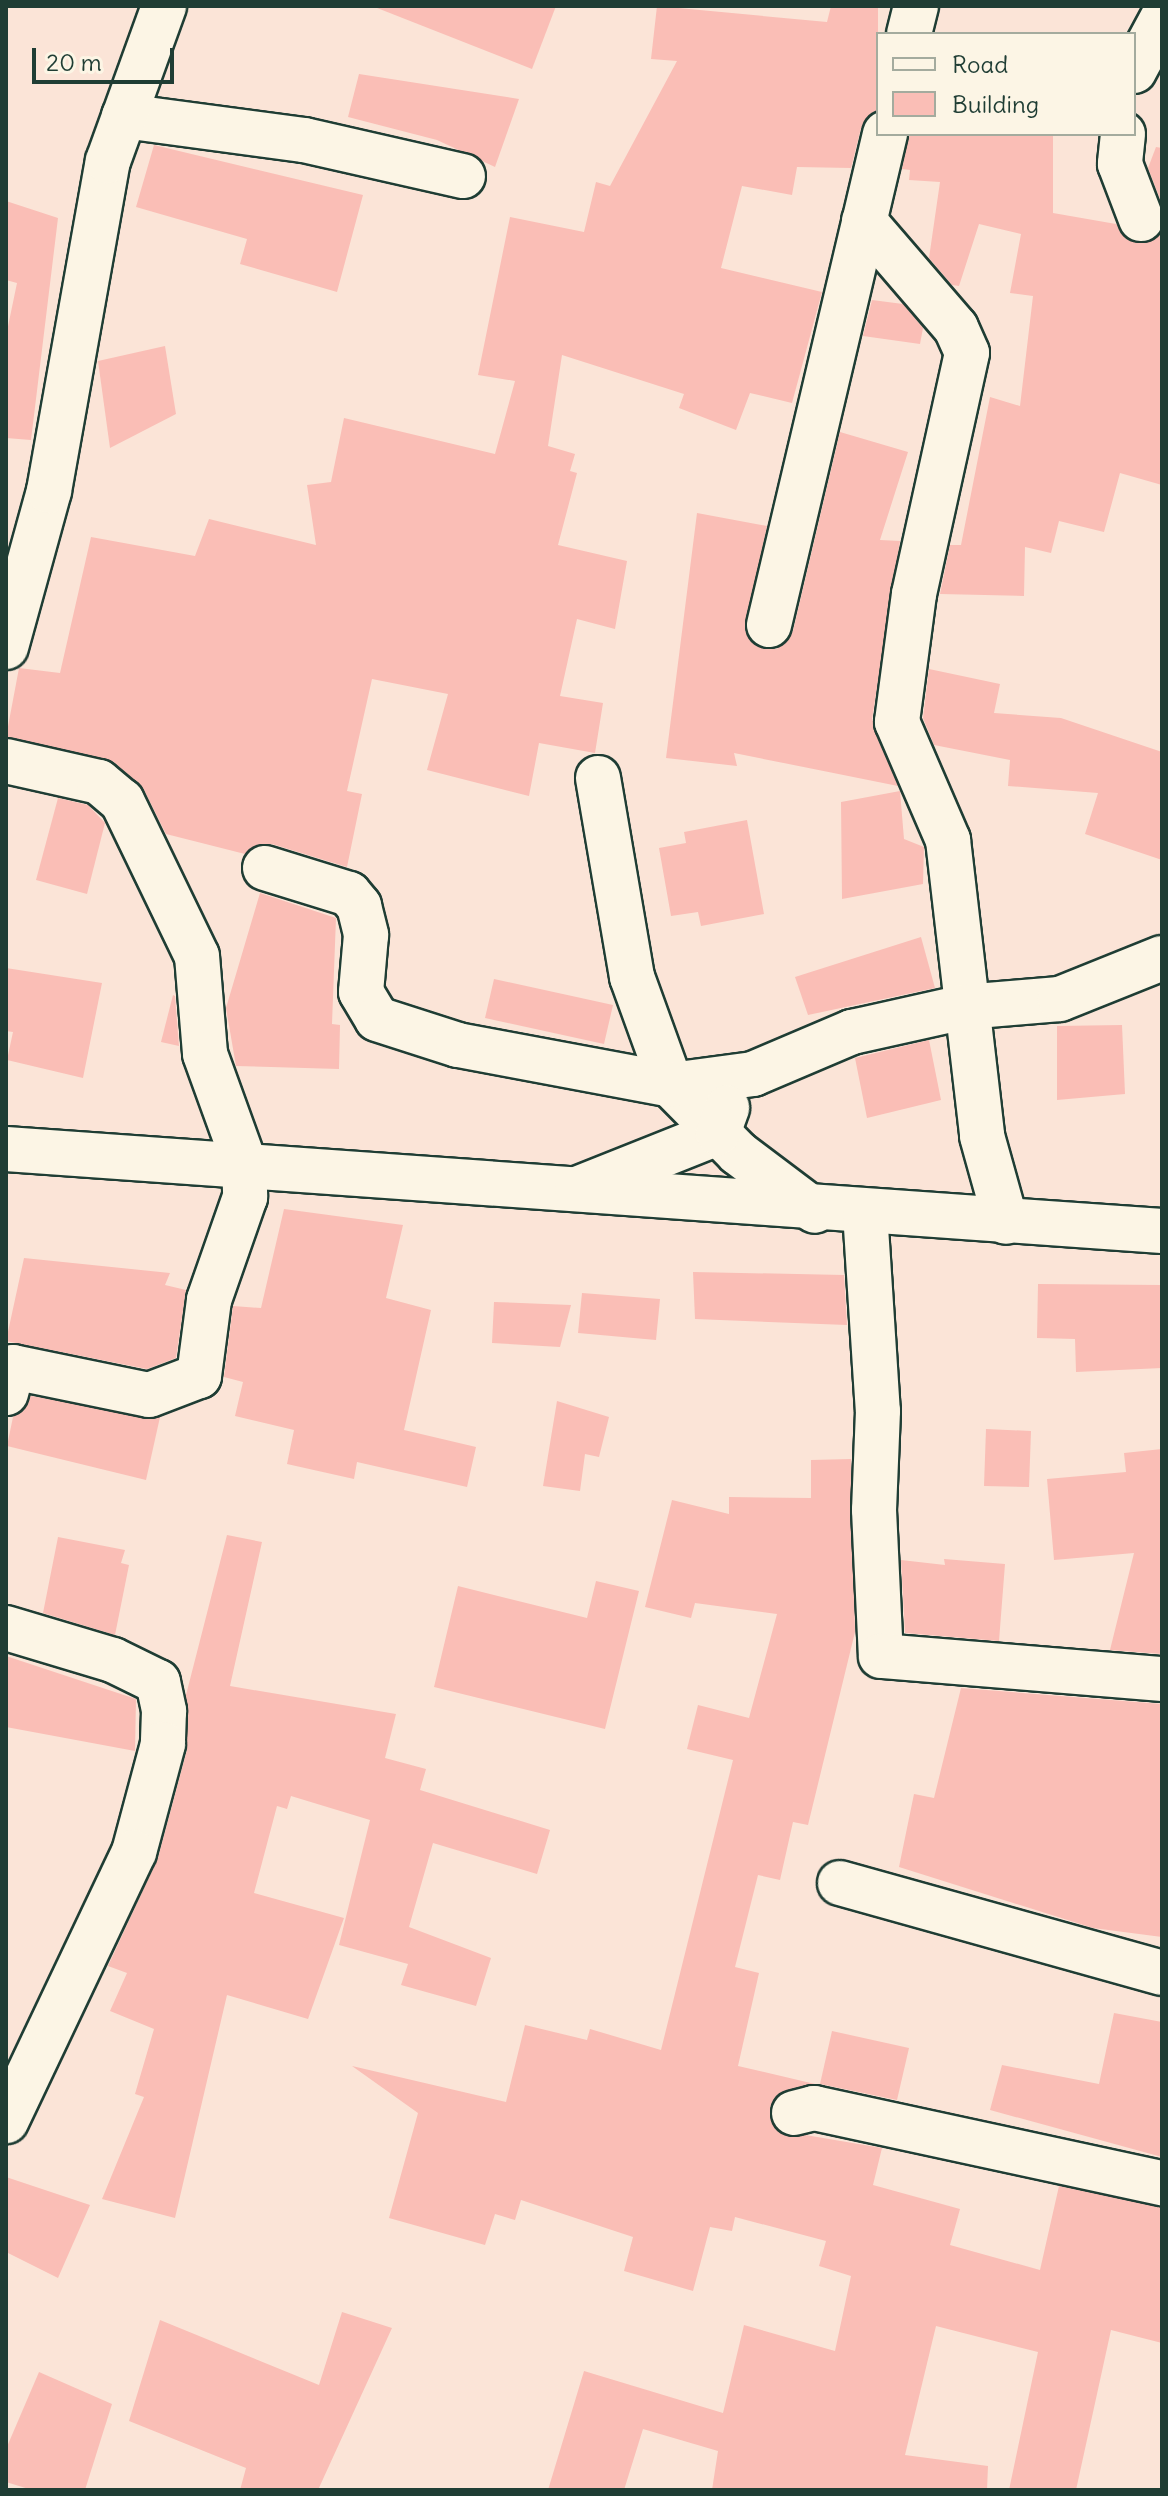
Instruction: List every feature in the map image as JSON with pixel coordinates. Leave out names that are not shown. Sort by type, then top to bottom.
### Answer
[{"type":"street","points":[[6,647],[12,604],[49,491],[108,161],[164,6]]},
{"type":"street","points":[[910,32],[916,6]]},
{"type":"street","points":[[1136,67],[1162,19]]},
{"type":"street","points":[[124,116],[304,140],[463,176]]},
{"type":"street","points":[[769,625],[885,136]]},
{"type":"street","points":[[1123,136],[1120,164],[1141,219]]},
{"type":"street","points":[[864,221],[956,328],[967,353],[896,701],[901,742],[948,840],[964,1007],[988,1174],[1006,1222]]},
{"type":"street","points":[[6,761],[99,782],[122,801],[197,956],[209,1069],[244,1162],[245,1197],[209,1300],[199,1376],[149,1395],[13,1367],[6,1393]]},
{"type":"street","points":[[598,778],[632,977],[671,1085],[718,1133],[815,1211]]},
{"type":"street","points":[[265,868],[349,894],[359,906],[366,935],[361,992],[377,1019],[458,1045],[671,1085],[753,1074],[852,1032],[964,1007],[1060,999],[1162,958]]},
{"type":"street","points":[[563,1194],[718,1133],[753,1074]]},
{"type":"street","points":[[6,1149],[244,1162],[563,1194],[1162,1231]]},
{"type":"street","points":[[865,1212],[878,1411],[874,1510],[881,1656],[1162,1679]]},
{"type":"street","points":[[6,1628],[113,1660],[158,1682],[164,1711],[163,1744],[134,1852],[6,2121]]},
{"type":"street","points":[[840,1883],[1162,1973]]},
{"type":"street","points":[[794,2113],[814,2108],[1162,2183]]},
{"type":"building","points":[[372,6],[556,6],[532,69]]},
{"type":"building","points":[[657,6],[827,22],[831,6],[878,6],[876,112],[861,128],[851,168],[797,167],[792,195],[742,186],[721,268],[822,292],[792,403],[750,393],[736,430],[679,408],[684,394],[562,355],[548,446],[575,454],[570,471],[577,473],[558,545],[627,561],[615,629],[577,619],[560,696],[603,703],[595,753],[539,743],[529,796],[427,770],[448,694],[372,679],[347,791],[362,794],[347,867],[272,844],[245,854],[166,834],[144,790],[114,762],[6,737],[19,668],[60,673],[91,537],[195,556],[209,519],[316,545],[307,485],[331,482],[344,418],[495,454],[515,381],[478,375],[510,217],[584,232],[596,182],[610,186],[677,61],[651,59]]},
{"type":"building","points":[[359,74],[519,99],[495,167],[437,140],[348,117]]},
{"type":"building","points":[[909,136],[1053,136],[1053,213],[1116,224],[1136,243],[1162,231],[1162,485],[1120,473],[1104,532],[1059,521],[1051,553],[1025,547],[1024,596],[940,594],[950,545],[961,545],[990,397],[1020,406],[1033,296],[1010,293],[1021,234],[979,224],[959,286],[952,285],[929,258],[940,182],[909,180],[910,170],[902,169]]},
{"type":"building","points":[[154,145],[363,195],[337,292],[240,264],[247,239],[136,207]]},
{"type":"building","points":[[1156,147],[1162,148],[1162,204],[1148,168]]},
{"type":"building","points":[[6,201],[58,218],[31,440],[6,438],[6,336],[17,283],[6,280]]},
{"type":"building","points":[[872,300],[903,304],[923,328],[920,344],[863,336]]},
{"type":"building","points":[[165,346],[176,414],[110,448],[98,361]]},
{"type":"building","points":[[840,432],[908,452],[880,540],[900,541],[872,719],[898,786],[734,753],[737,766],[666,758],[697,513],[767,526],[745,631],[763,649],[777,649],[793,631]]},
{"type":"building","points":[[929,669],[1000,684],[994,713],[1061,718],[1162,752],[1162,860],[1085,834],[1098,793],[1008,786],[1010,760],[934,745],[923,718]]},
{"type":"building","points":[[900,791],[904,839],[924,847],[923,884],[842,899],[841,802]]},
{"type":"building","points":[[58,798],[88,805],[105,823],[87,894],[36,880]]},
{"type":"building","points":[[747,820],[764,914],[701,926],[698,912],[671,916],[659,848],[686,843],[684,832]]},
{"type":"building","points":[[260,893],[336,918],[332,1024],[340,1025],[339,1069],[236,1066],[226,1008]]},
{"type":"building","points":[[921,937],[935,988],[808,1015],[795,977]]},
{"type":"building","points":[[6,968],[102,983],[83,1078],[7,1060],[13,1032],[6,1031]]},
{"type":"building","points":[[494,979],[613,1005],[604,1044],[485,1018]]},
{"type":"building","points":[[175,996],[179,1046],[161,1042]]},
{"type":"building","points":[[1122,1025],[1125,1094],[1057,1100],[1057,1026]]},
{"type":"building","points":[[929,1040],[941,1100],[867,1118],[855,1058]]},
{"type":"building","points":[[284,1209],[403,1225],[386,1298],[431,1310],[404,1430],[476,1447],[467,1487],[357,1462],[354,1479],[287,1464],[294,1430],[235,1416],[243,1382],[224,1377],[233,1306],[261,1308]]},
{"type":"building","points":[[24,1258],[170,1273],[165,1285],[186,1290],[176,1358],[147,1369],[6,1341]]},
{"type":"building","points":[[693,1272],[844,1275],[847,1325],[695,1319]]},
{"type":"building","points":[[1038,1284],[1162,1285],[1162,1368],[1076,1372],[1075,1339],[1037,1338]]},
{"type":"building","points":[[582,1293],[660,1299],[656,1340],[578,1333]]},
{"type":"building","points":[[494,1302],[571,1305],[560,1347],[492,1343]]},
{"type":"building","points":[[31,1396],[160,1417],[146,1480],[7,1446],[13,1417]]},
{"type":"building","points":[[557,1401],[609,1417],[599,1457],[585,1454],[580,1491],[543,1486]]},
{"type":"building","points":[[986,1429],[1031,1431],[1029,1487],[984,1486]]},
{"type":"building","points":[[1162,1449],[1162,1654],[1110,1650],[1134,1553],[1054,1560],[1047,1479],[1126,1472],[1124,1453]]},
{"type":"building","points":[[851,1459],[855,1632],[808,1825],[793,1822],[780,1880],[758,1875],[735,1967],[759,1973],[738,2066],[815,2084],[776,2096],[770,2107],[776,2130],[882,2148],[873,2185],[960,2209],[950,2245],[1040,2270],[1059,2186],[1162,2207],[1162,2343],[1111,2330],[1076,2490],[1009,2490],[1038,2352],[936,2326],[905,2455],[988,2466],[987,2490],[712,2490],[718,2451],[643,2429],[624,2490],[548,2490],[584,2371],[723,2413],[744,2325],[835,2351],[851,2276],[819,2266],[826,2241],[735,2217],[732,2231],[710,2227],[693,2291],[624,2271],[633,2237],[521,2200],[515,2220],[495,2214],[485,2245],[389,2218],[418,2113],[352,2066],[506,2102],[525,2025],[587,2040],[590,2029],[661,2050],[733,1760],[687,1749],[698,1705],[749,1718],[777,1614],[695,1603],[691,1618],[645,1607],[672,1500],[729,1514],[729,1497],[811,1498],[811,1460]]},
{"type":"building","points":[[227,1535],[262,1542],[230,1686],[396,1714],[385,1758],[426,1769],[420,1790],[550,1830],[537,1874],[433,1843],[409,1927],[491,1958],[476,2006],[401,1985],[408,1964],[339,1945],[370,1820],[291,1796],[287,1809],[277,1806],[254,1893],[344,1918],[308,2019],[227,1995],[175,2218],[102,2199],[144,2097],[135,2094],[154,2029],[110,2011],[127,1973],[108,1966],[158,1858],[187,1750],[186,1695]]},
{"type":"building","points":[[58,1537],[125,1550],[121,1563],[129,1565],[115,1635],[43,1613]]},
{"type":"building","points":[[944,1559],[1005,1564],[999,1641],[905,1633],[901,1560],[945,1565]]},
{"type":"building","points":[[596,1581],[639,1591],[605,1729],[434,1687],[458,1586],[587,1618]]},
{"type":"building","points":[[6,1656],[136,1699],[135,1751],[6,1727]]},
{"type":"building","points":[[961,1688],[1162,1704],[1162,1937],[1093,1928],[899,1867],[914,1794],[934,1798]]},
{"type":"building","points":[[1114,2013],[1162,2022],[1162,2157],[990,2110],[1002,2065],[1099,2084]]},
{"type":"building","points":[[832,2031],[909,2048],[897,2100],[820,2084]]},
{"type":"building","points":[[6,2177],[90,2205],[58,2278],[6,2252]]},
{"type":"building","points":[[342,2312],[392,2328],[318,2490],[240,2490],[246,2468],[129,2421],[160,2320],[319,2385]]},
{"type":"building","points":[[39,2372],[112,2404],[85,2490],[32,2490],[6,2482],[6,2449]]}]
